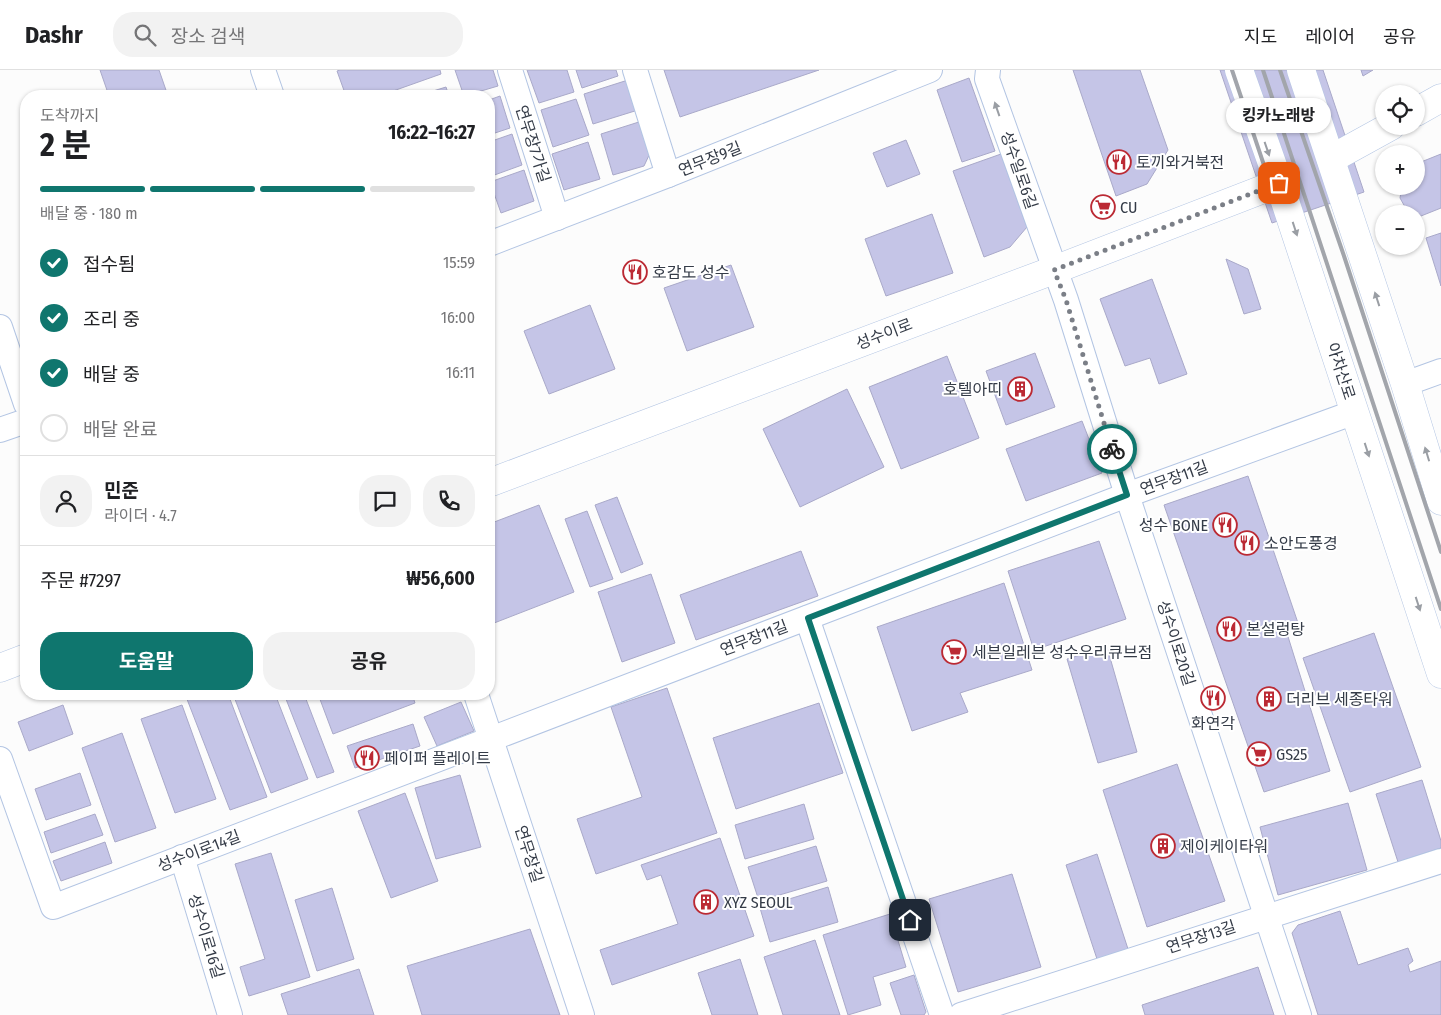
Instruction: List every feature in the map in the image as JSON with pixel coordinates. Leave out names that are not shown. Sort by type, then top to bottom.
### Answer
[{"type":"main road","name":"아차산로","points":[[1240,70],[1441,674]]},
{"type":"main road","points":[[1301,70],[1405,384],[1441,500]]},
{"type":"main road","points":[[1425,107],[1441,98]]},
{"type":"main road","points":[[1331,159],[1375,135]]},
{"type":"main road","name":"성수이로","points":[[495,481],[1279,183]]},
{"type":"main road","points":[[0,668],[20,660]]},
{"type":"street","points":[[263,70],[270,90]]},
{"type":"street","name":"연무장7가길","points":[[510,70],[557,218]]},
{"type":"street","points":[[635,70],[668,175]]},
{"type":"street","name":"연무장9길","points":[[495,242],[930,70]]},
{"type":"street","name":"성수일로6길","points":[[988,70],[987,79],[1054,270]]},
{"type":"street","name":"성수이로20길","points":[[1054,270],[1066,300],[1127,495],[1299,1015]]},
{"type":"street","points":[[0,327],[20,386]]},
{"type":"street","points":[[1405,384],[1441,371]]},
{"type":"street","name":"연무장11길","points":[[491,740],[1127,495],[1355,412]]},
{"type":"street","points":[[0,430],[20,423]]},
{"type":"street","points":[[808,618],[942,1015]]},
{"type":"street","name":"연무장길","points":[[478,700],[582,1015]]},
{"type":"street","name":"성수이로14길","points":[[0,759],[53,907],[491,740]]},
{"type":"street","name":"성수이로16길","points":[[182,857],[230,1015]]},
{"type":"street","name":"연무장13길","points":[[962,1015],[1441,861]]},
{"type":"building","points":[[100,70],[159,70],[166,90],[107,90]]},
{"type":"building","points":[[440,70],[441,74],[396,90],[344,90],[337,71]]},
{"type":"building","points":[[455,70],[493,70],[498,86],[484,90],[462,90]]},
{"type":"building","points":[[527,70],[567,70],[574,92],[539,103]]},
{"type":"building","points":[[576,70],[616,70],[618,76],[582,88]]},
{"type":"building","points":[[664,70],[819,70],[680,117]]},
{"type":"building","points":[[1073,70],[1140,70],[1168,150],[1147,184],[1116,196]]},
{"type":"building","points":[[1220,70],[1323,70],[1364,192],[1272,223]]},
{"type":"building","points":[[1361,70],[1373,70],[1363,76]]},
{"type":"building","points":[[969,78],[995,151],[962,162],[937,90]]},
{"type":"building","points":[[628,80],[638,110],[593,124],[584,94]]},
{"type":"building","points":[[446,87],[447,90],[436,90]]},
{"type":"building","points":[[500,96],[510,128],[495,133],[495,98]]},
{"type":"building","points":[[576,99],[589,135],[553,147],[541,110]]},
{"type":"building","points":[[642,121],[651,151],[644,166],[613,175],[601,134]]},
{"type":"building","points":[[512,134],[522,165],[495,175],[495,140]]},
{"type":"building","points":[[906,140],[920,174],[887,187],[873,153]]},
{"type":"building","points":[[588,142],[600,179],[564,190],[552,154]]},
{"type":"building","points":[[1001,154],[1027,227],[1010,247],[984,257],[953,171]]},
{"type":"building","points":[[1441,154],[1441,208],[1425,214],[1425,205],[1404,205],[1400,198],[1400,195],[1425,195],[1425,160]]},
{"type":"building","points":[[524,170],[534,201],[501,213],[495,196],[495,180]]},
{"type":"building","points":[[932,214],[953,273],[886,296],[865,239]]},
{"type":"building","points":[[1441,233],[1441,286],[1426,238]]},
{"type":"building","points":[[1226,259],[1248,269],[1261,309],[1244,314]]},
{"type":"building","points":[[731,265],[754,327],[687,351],[664,288]]},
{"type":"building","points":[[1152,279],[1187,374],[1159,384],[1150,358],[1125,366],[1100,299]]},
{"type":"building","points":[[590,305],[615,369],[549,394],[524,331]]},
{"type":"building","name":"호텔아띠","points":[[1035,353],[1055,407],[1006,425],[986,371]]},
{"type":"building","points":[[947,356],[979,438],[901,469],[869,387]]},
{"type":"building","points":[[847,389],[884,467],[800,507],[763,429]]},
{"type":"building","points":[[1082,421],[1102,473],[1026,501],[1006,449]]},
{"type":"building","name":"더리브 세종타워","points":[[1248,476],[1298,623],[1285,627],[1330,771],[1264,792],[1164,505]]},
{"type":"building","points":[[617,497],[643,564],[621,573],[595,505]]},
{"type":"building","points":[[539,505],[574,592],[495,623],[495,522]]},
{"type":"building","points":[[587,511],[613,579],[590,587],[565,519]]},
{"type":"building","points":[[1099,541],[1126,619],[1034,650],[1008,571]]},
{"type":"building","points":[[801,551],[818,596],[696,640],[680,595]]},
{"type":"building","points":[[651,574],[675,643],[622,662],[598,592]]},
{"type":"building","points":[[1004,583],[1032,670],[960,693],[968,712],[912,731],[877,627]]},
{"type":"building","points":[[1374,633],[1421,767],[1350,792],[1303,658]]},
{"type":"building","points":[[1107,647],[1137,752],[1098,763],[1067,659]]},
{"type":"building","points":[[667,688],[717,833],[596,874],[577,819],[642,797],[611,707]]},
{"type":"building","points":[[187,700],[230,700],[267,797],[230,810]]},
{"type":"building","points":[[235,700],[277,700],[308,779],[271,793]]},
{"type":"building","points":[[286,700],[306,700],[334,772],[317,778]]},
{"type":"building","points":[[320,700],[414,700],[415,703],[333,734]]},
{"type":"building","points":[[461,702],[474,731],[437,746],[424,717]]},
{"type":"building","points":[[819,703],[843,773],[736,809],[713,738]]},
{"type":"building","points":[[63,705],[73,734],[29,751],[18,722]]},
{"type":"building","points":[[182,705],[216,799],[175,813],[141,719]]},
{"type":"building","points":[[413,724],[420,746],[355,768],[347,746]]},
{"type":"building","points":[[122,733],[156,828],[115,842],[82,748]]},
{"type":"building","name":"제이케이타워","points":[[1177,764],[1225,901],[1147,927],[1103,790]]},
{"type":"building","points":[[80,773],[91,805],[46,820],[35,789]]},
{"type":"building","points":[[460,775],[481,847],[436,859],[415,788]]},
{"type":"building","points":[[1422,780],[1441,841],[1441,848],[1398,862],[1376,794]]},
{"type":"building","points":[[405,793],[438,881],[391,898],[358,811]]},
{"type":"building","points":[[1348,803],[1367,870],[1278,895],[1260,827]]},
{"type":"building","points":[[804,804],[814,839],[745,859],[735,825]]},
{"type":"building","points":[[95,814],[103,835],[51,853],[44,832]]},
{"type":"building","name":"XYZ SEOUL","points":[[720,838],[754,936],[612,985],[600,950],[678,924],[661,875],[647,880],[641,865]]},
{"type":"building","points":[[105,842],[112,863],[61,881],[53,861]]},
{"type":"building","points":[[816,846],[827,881],[759,901],[748,867]]},
{"type":"building","points":[[271,853],[310,977],[249,996],[240,967],[265,959],[235,864]]},
{"type":"building","points":[[1097,854],[1128,949],[1097,959],[1066,865]]},
{"type":"building","points":[[1012,874],[1041,967],[958,992],[929,899]]},
{"type":"building","points":[[828,887],[838,922],[770,942],[760,908]]},
{"type":"building","points":[[332,888],[354,959],[317,971],[295,900]]},
{"type":"building","points":[[1340,911],[1358,965],[1408,948],[1413,961],[1408,965],[1410,972],[1441,961],[1441,1015],[1318,1015],[1292,933],[1298,925]]},
{"type":"building","points":[[890,914],[906,967],[873,977],[881,1005],[848,1015],[823,935]]},
{"type":"building","points":[[530,929],[560,1015],[422,1015],[407,966]]},
{"type":"building","points":[[815,940],[840,1015],[783,1015],[764,957]]},
{"type":"building","points":[[740,959],[758,1015],[712,1015],[698,973]]},
{"type":"building","points":[[1258,967],[1274,1015],[1145,1015],[1142,1005]]},
{"type":"building","points":[[359,969],[374,1015],[288,1015],[281,994]]},
{"type":"building","points":[[914,975],[926,1012],[924,1015],[901,1015],[890,983]]},
{"type":"railway","points":[[1232,70],[1274,195]]},
{"type":"railway","points":[[1263,70],[1441,609]]},
{"type":"railway","points":[[1280,70],[1344,256],[1441,552]]},
{"type":"way so far","points":[[1112,449],[1066,300],[1054,270],[1279,183]]},
{"type":"place","name":"토끼와거북전","points":[[1119,162]]},
{"type":"place","name":"킹카노래방","points":[[1279,183]]},
{"type":"place","name":"CU","points":[[1103,207]]},
{"type":"place","name":"호감도 성수","points":[[635,272]]},
{"type":"place","name":"호텔아띠","points":[[1020,389]]},
{"type":"place","name":"성수 BONE","points":[[1225,525]]},
{"type":"place","name":"소안도풍경","points":[[1247,543]]},
{"type":"place","name":"본설렁탕","points":[[1229,629]]},
{"type":"place","name":"세븐일레븐 성수우리큐브점","points":[[954,652]]},
{"type":"place","name":"화연각","points":[[1213,698]]},
{"type":"place","name":"더리브 세종타워","points":[[1269,699]]},
{"type":"place","name":"GS25","points":[[1259,754]]},
{"type":"place","name":"페이퍼 플레이트","points":[[367,758]]},
{"type":"place","name":"제이케이타워","points":[[1163,846]]},
{"type":"place","name":"XYZ SEOUL","points":[[706,902]]},
{"type":"route","points":[[910,920],[808,618],[1127,495],[1112,449]]}]
